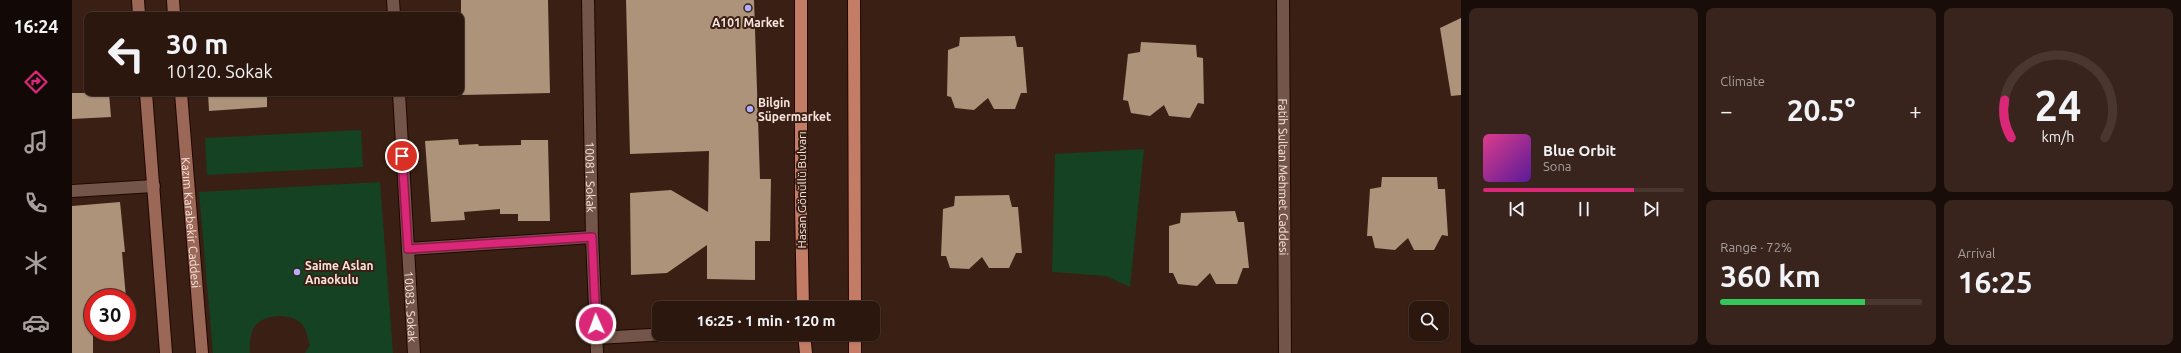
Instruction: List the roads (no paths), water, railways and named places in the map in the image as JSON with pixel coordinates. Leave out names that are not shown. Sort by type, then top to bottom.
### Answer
[{"type":"main road","name":"Hasan Gönüllü Bulvarı","points":[[801,0],[801,205],[803,301]]},
{"type":"main road","points":[[854,0],[855,301]]},
{"type":"main road","points":[[805,341],[806,353]]},
{"type":"main road","points":[[855,341],[855,353]]},
{"type":"street","points":[[138,0],[140,12]]},
{"type":"street","points":[[173,0],[174,12]]},
{"type":"street","points":[[393,0],[394,12]]},
{"type":"street","name":"10081. Sokak","points":[[588,0],[592,237],[597,353]]},
{"type":"street","name":"Fatih Sultan Mehmet Caddesi","points":[[1283,0],[1285,353]]},
{"type":"street","points":[[146,96],[166,353]]},
{"type":"street","name":"Kazım Karabekir Caddesi","points":[[181,96],[202,353]]},
{"type":"street","name":"10083. Sokak","points":[[398,96],[414,353]]},
{"type":"street","points":[[72,191],[154,186]]},
{"type":"street","points":[[408,249],[592,237]]},
{"type":"street","points":[[596,338],[652,335]]},
{"type":"place","name":"A101 Market","points":[[748,8]]},
{"type":"place","name":"Bilgin Süpermarket","points":[[750,109]]},
{"type":"place","name":"Saime Aslan Anaokulu","points":[[297,272]]}]
